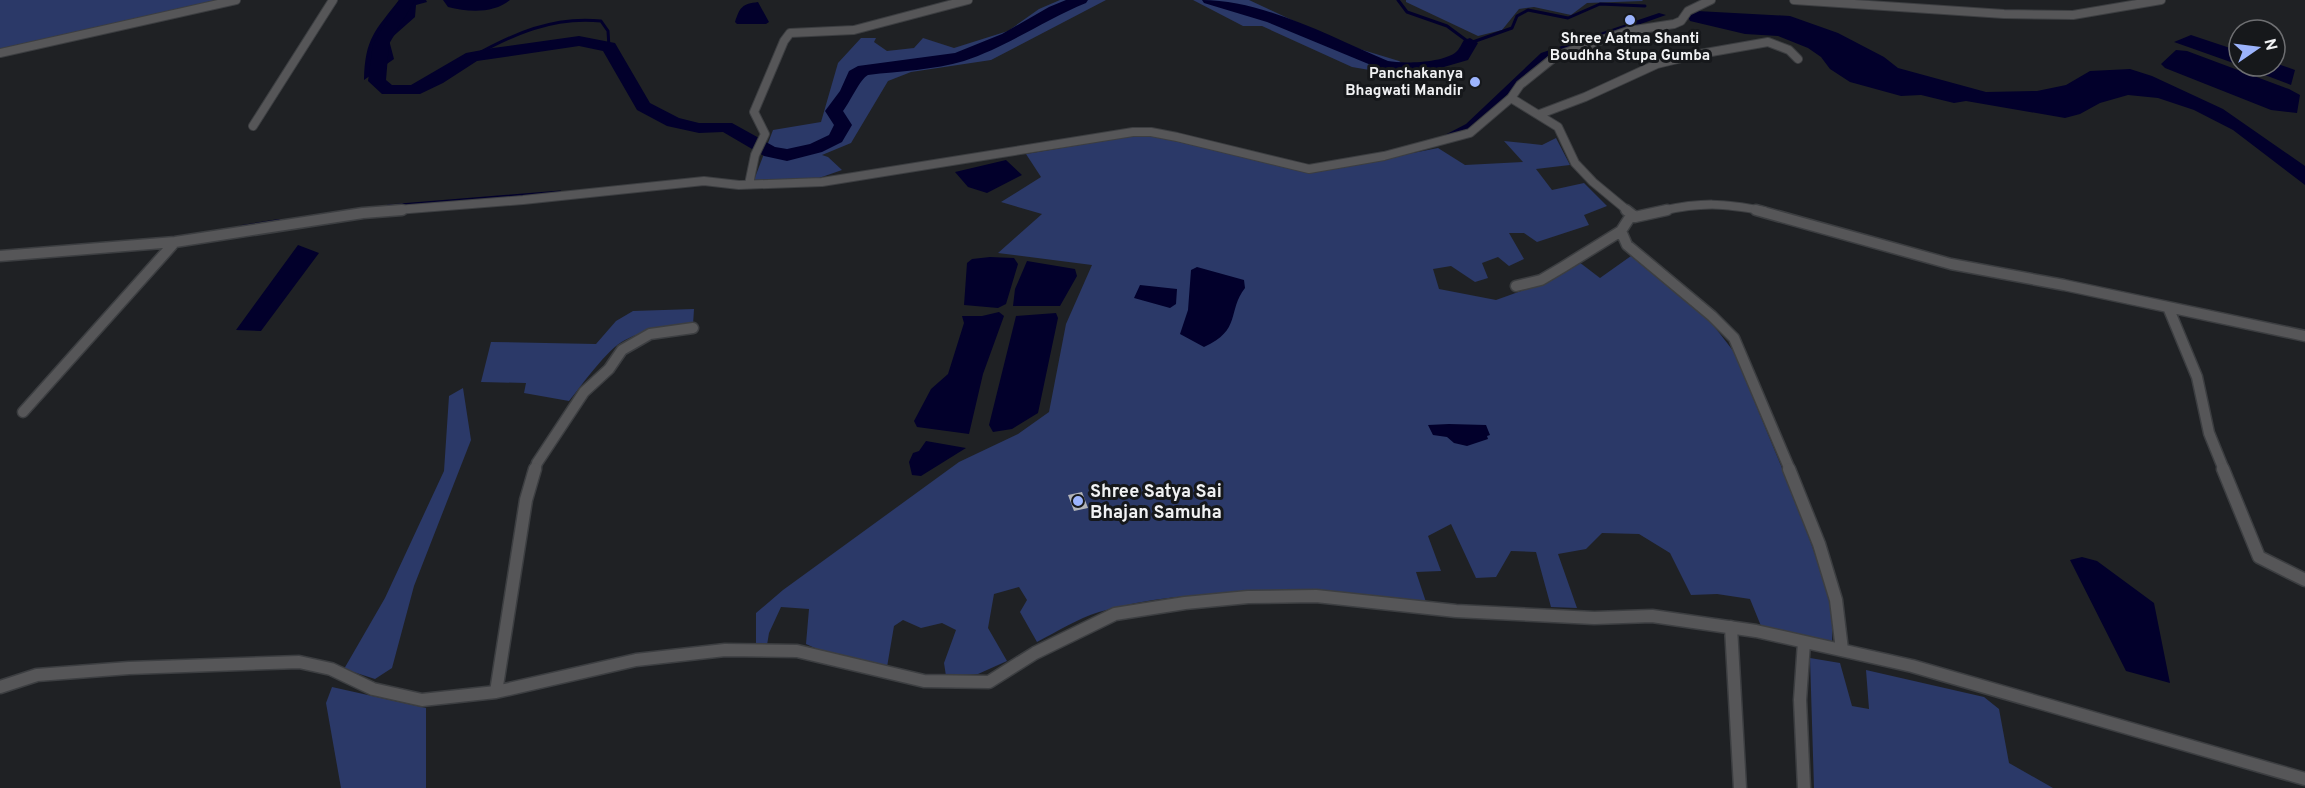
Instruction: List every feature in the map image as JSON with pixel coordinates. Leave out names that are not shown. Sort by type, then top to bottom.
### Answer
[{"type":"street","points":[[0,53],[236,0]]},
{"type":"street","points":[[253,126],[333,0]]},
{"type":"street","points":[[749,184],[756,153],[766,136],[754,112],[784,41],[790,33],[854,30],[968,0]]},
{"type":"street","points":[[0,256],[175,242],[363,213],[523,200],[704,181],[749,184],[822,182],[1133,132],[1151,132],[1177,137],[1294,166],[1325,168],[1470,133],[1511,98],[1520,85],[1556,56],[1628,31],[1674,24],[1681,21],[1688,11],[1711,0]]},
{"type":"street","points":[[1794,0],[2004,14],[2073,15],[2161,0]]},
{"type":"street","points":[[1540,114],[1585,97],[1657,64],[1694,55],[1768,42],[1789,50],[1798,59]]},
{"type":"street","points":[[1511,98],[1558,127],[1575,163],[1593,182],[1635,217]]},
{"type":"street","points":[[1516,286],[1541,280],[1621,231],[1630,217],[1689,205],[1716,203],[1763,212],[1951,264],[2305,336]]},
{"type":"street","points":[[1621,231],[1627,245],[1712,316],[1734,338],[1777,436],[1819,544],[1836,600],[1842,650]]},
{"type":"street","points":[[23,412],[175,242]]},
{"type":"street","points":[[2168,307],[2196,377],[2209,433],[2235,505],[2259,557],[2305,580]]},
{"type":"street","points":[[496,692],[526,500],[537,463],[584,392],[609,369],[622,350],[650,334],[693,328]]},
{"type":"street","points":[[0,687],[44,674],[129,668],[299,662],[331,669],[373,689],[422,700],[496,692],[636,660],[725,650],[797,651],[924,681],[989,682],[1035,653],[1115,614],[1185,603],[1248,597],[1316,596],[1456,611],[1594,618],[1652,616],[1731,627],[1912,666],[2305,779]]},
{"type":"street","points":[[1731,627],[1740,788]]},
{"type":"street","points":[[1804,642],[1800,700],[1804,788]]},
{"type":"shaded area","points":[[0,0],[221,0],[0,50]]},
{"type":"shaded area","points":[[399,0],[426,0],[427,2],[416,5],[415,17],[389,40],[394,59],[364,80],[369,44]]},
{"type":"shaded area","points":[[443,0],[510,0],[496,8],[472,11],[448,7]]},
{"type":"shaded area","points":[[1060,0],[1106,0],[991,60],[911,72],[888,81],[851,143],[822,155],[828,157],[842,170],[819,178],[754,180],[773,130],[821,122],[838,63],[861,38],[876,38],[874,42],[887,51],[914,48],[923,38],[954,48],[1008,31],[1039,9]]},
{"type":"shaded area","points":[[1193,0],[1249,0],[1343,44],[1399,61],[1422,79],[1352,67],[1262,26],[1243,26]]},
{"type":"shaded area","points":[[1406,0],[1643,1],[1587,3],[1571,15],[1534,7],[1519,9],[1502,30],[1478,36]]},
{"type":"shaded area","points":[[758,2],[769,22],[766,24],[737,24],[735,22],[742,7]]},
{"type":"shaded area","points":[[1692,12],[1790,16],[1838,33],[1884,57],[1898,68],[1986,92],[2037,91],[2066,85],[2090,71],[2130,69],[2152,76],[2223,109],[2305,166],[2305,185],[2233,130],[2194,110],[2158,98],[2128,95],[2100,103],[2080,114],[2065,118],[1966,101],[1954,103],[1921,95],[1901,96],[1850,82],[1830,69],[1821,57],[1808,48],[1778,36],[1745,34],[1690,21],[1688,17]]},
{"type":"shaded area","points":[[2191,35],[2227,47],[2227,61],[2174,42]]},
{"type":"shaded area","points":[[2176,50],[2187,51],[2227,66],[2227,78],[2259,78],[2300,95],[2297,113],[2271,110],[2165,68],[2161,64]]},
{"type":"shaded area","points":[[2287,67],[2295,70],[2291,85],[2273,78],[2287,78]]},
{"type":"shaded area","points":[[1145,134],[1312,173],[1438,148],[1465,165],[1523,162],[1504,141],[1542,145],[1556,138],[1570,165],[1536,169],[1552,190],[1584,183],[1607,206],[1584,215],[1589,225],[1537,242],[1524,233],[1509,233],[1524,259],[1509,266],[1498,257],[1482,263],[1488,278],[1475,282],[1451,266],[1433,269],[1439,289],[1496,300],[1552,280],[1579,262],[1600,278],[1631,256],[1707,317],[1734,352],[1796,502],[1833,604],[1832,643],[1761,626],[1750,599],[1717,594],[1691,595],[1670,553],[1639,534],[1602,533],[1586,549],[1558,554],[1577,608],[1551,607],[1536,552],[1511,551],[1496,577],[1476,578],[1451,524],[1428,536],[1441,571],[1416,572],[1426,602],[1261,594],[1178,597],[1099,612],[1037,642],[1020,612],[1027,600],[1019,587],[994,594],[988,628],[1007,661],[978,674],[946,676],[944,663],[956,630],[942,623],[921,628],[903,620],[894,626],[887,667],[826,653],[806,644],[809,609],[781,607],[769,633],[767,645],[756,645],[756,613],[783,590],[959,462],[1018,434],[1049,412],[1066,324],[1092,265],[998,253],[1042,214],[1001,202],[1041,177],[1026,154]]},
{"type":"shaded area","points":[[1006,160],[1022,175],[987,193],[968,187],[955,172]]},
{"type":"shaded area","points":[[298,245],[319,253],[261,331],[236,330]]},
{"type":"shaded area","points":[[1014,258],[1018,264],[1006,304],[998,308],[964,305],[967,263],[972,259]]},
{"type":"shaded area","points":[[1027,261],[1075,269],[1077,276],[1060,306],[1013,306],[1015,289]]},
{"type":"shaded area","points":[[1197,267],[1244,280],[1245,288],[1236,305],[1229,327],[1216,341],[1204,347],[1180,334],[1188,310],[1191,270]]},
{"type":"shaded area","points":[[1140,285],[1177,289],[1176,304],[1170,308],[1134,298]]},
{"type":"shaded area","points":[[694,309],[693,325],[649,331],[633,336],[618,345],[595,368],[569,401],[524,393],[526,383],[481,382],[491,342],[596,344],[616,321],[633,311]]},
{"type":"shaded area","points":[[999,312],[1004,316],[983,374],[969,434],[917,427],[914,421],[931,389],[948,374],[964,323],[962,316],[982,316]]},
{"type":"shaded area","points":[[1056,313],[1058,318],[1038,413],[1012,429],[993,432],[989,425],[1016,316]]},
{"type":"shaded area","points":[[463,388],[471,440],[414,586],[392,668],[375,679],[344,669],[385,598],[444,471],[449,396]]},
{"type":"shaded area","points":[[1428,425],[1486,425],[1490,435],[1487,436],[1488,439],[1467,446],[1454,443],[1447,437],[1433,435]]},
{"type":"shaded area","points":[[926,441],[966,448],[921,476],[912,475],[909,462],[913,453],[919,451]]},
{"type":"shaded area","points":[[2082,557],[2097,561],[2154,603],[2170,683],[2126,671],[2070,560]]},
{"type":"shaded area","points":[[1810,658],[1840,663],[1852,706],[1869,709],[1866,670],[1984,697],[1999,709],[2009,763],[2053,788],[1814,788]]},
{"type":"shaded area","points":[[332,687],[426,708],[426,788],[341,788],[326,703]]},
{"type":"building","name":"Shree Satya Sai Bhajan Samuha","points":[[1082,492],[1088,508],[1074,511],[1068,495]]},
{"type":"waterway","points":[[407,0],[381,44],[377,81],[388,90],[414,90],[437,79],[472,57],[579,41],[609,47],[643,106],[673,122],[699,128],[726,127],[770,152],[787,155],[816,148],[836,138],[843,125],[834,111],[848,92],[855,75],[864,70],[959,57],[1008,37],[1055,10],[1080,0]]},
{"type":"waterway","points":[[1210,0],[1273,19],[1383,65],[1403,69],[1437,64],[1462,56],[1470,43]]},
{"type":"waterway","points":[[1398,0],[1407,12],[1447,26],[1470,43],[1512,28],[1517,16],[1528,10],[1568,18],[1600,4],[1645,6]]},
{"type":"waterway","points":[[1446,137],[1469,126],[1544,55],[1662,15]]},
{"type":"waterway","points":[[472,57],[518,34],[566,21],[601,21],[608,31],[609,47]]},
{"type":"waterway","points":[[388,206],[560,192]]},
{"type":"waterway","points":[[242,227],[279,221]]},
{"type":"place","name":"Shree Aatma Shanti Boudhha Stupa Gumba","points":[[1630,20]]},
{"type":"place","name":"Panchakanya Bhagwati Mandir","points":[[1475,82]]},
{"type":"place","name":"Shree Satya Sai Bhajan Samuha","points":[[1078,501]]}]
